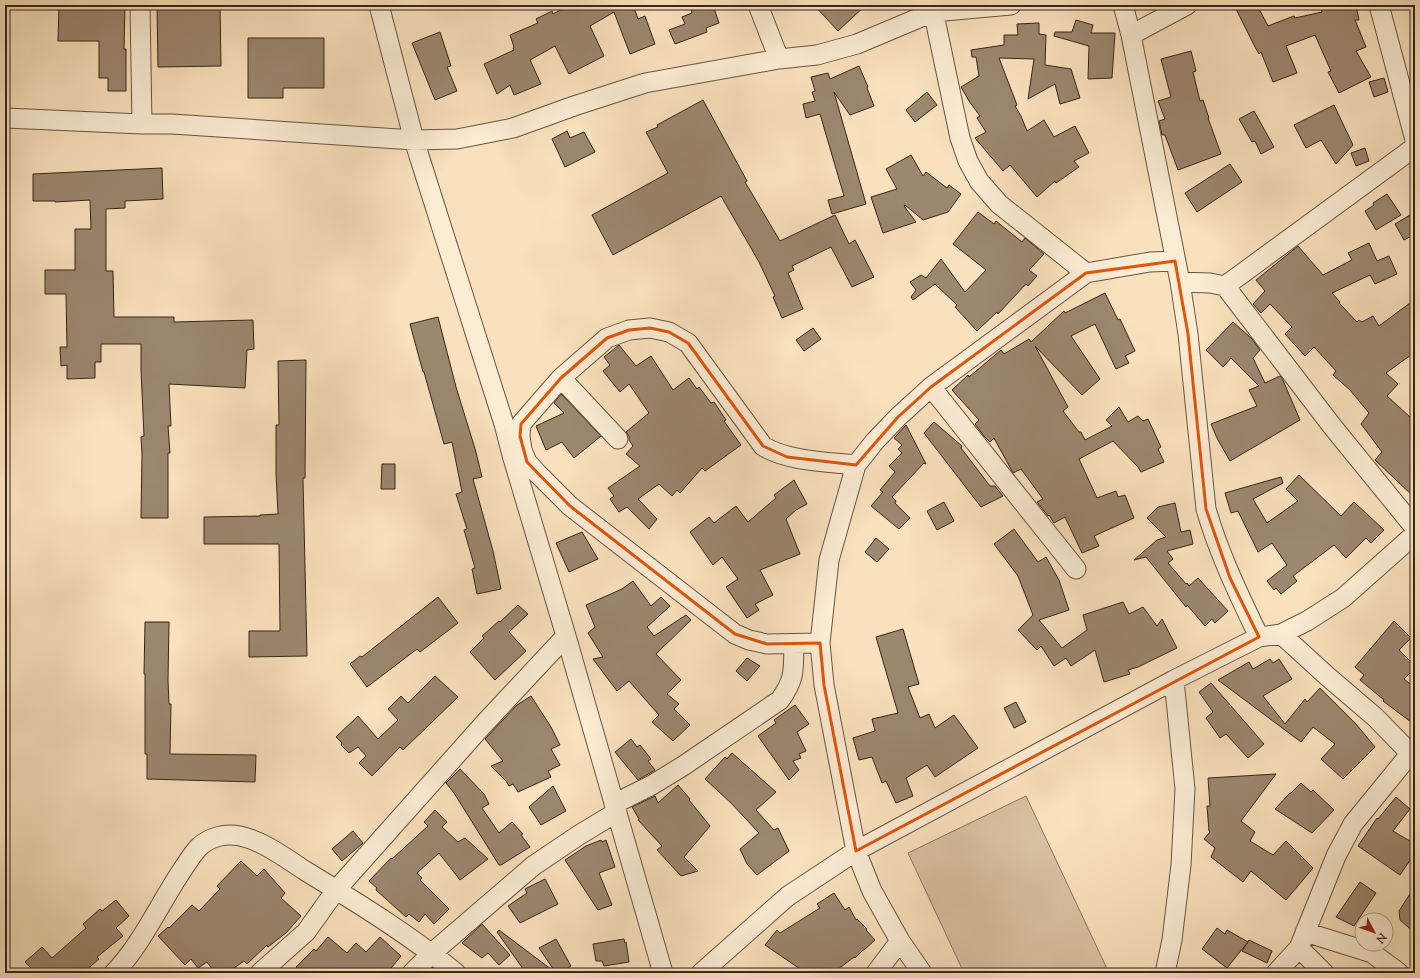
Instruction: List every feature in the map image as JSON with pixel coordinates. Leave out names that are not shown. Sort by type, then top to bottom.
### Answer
[{"type":"street","points":[[140,5],[142,124]]},
{"type":"street","points":[[379,5],[414,140],[504,424],[663,973]]},
{"type":"street","points":[[758,5],[779,59]]},
{"type":"street","points":[[5,118],[172,124],[414,140],[457,139],[513,128],[645,83],[779,59],[817,55],[857,44],[932,8],[1011,5]]},
{"type":"street","points":[[1123,5],[1131,36],[1180,282],[1188,334],[1206,509],[1212,530],[1230,578],[1259,637]]},
{"type":"street","points":[[1131,36],[1187,5]]},
{"type":"street","points":[[1379,5],[1415,140]]},
{"type":"street","points":[[932,8],[960,138],[968,160],[979,181],[999,204],[1086,273]]},
{"type":"street","points":[[1180,282],[1225,286],[1415,147]]},
{"type":"street","points":[[922,973],[900,941],[872,891],[856,851],[824,685],[820,643],[828,560],[856,465],[874,441],[898,417],[932,387],[1086,273],[1150,262],[1175,261]]},
{"type":"street","points":[[1225,286],[1415,528]]},
{"type":"street","points":[[820,643],[767,644],[749,640],[735,634],[570,506],[527,462],[522,450],[520,436],[521,424],[561,378],[607,338],[629,330],[650,328],[669,332],[688,343],[763,446],[770,451],[787,457],[856,465]]},
{"type":"street","points":[[561,378],[618,439]]},
{"type":"street","points":[[932,387],[1076,569]]},
{"type":"street","points":[[701,973],[788,896],[856,851],[1174,680],[1259,637],[1281,634],[1307,621],[1343,598],[1415,534]]},
{"type":"street","points":[[1276,973],[1302,940],[1336,856],[1353,824],[1412,756],[1375,717],[1281,634]]},
{"type":"street","points":[[260,973],[306,932],[336,890],[482,726],[566,636]]},
{"type":"street","points":[[412,973],[432,953],[532,866],[616,808],[683,766],[780,700],[788,689],[793,677],[794,644]]},
{"type":"street","points":[[1165,973],[1172,940],[1180,873],[1185,789],[1174,680]]},
{"type":"street","points":[[114,973],[141,938],[164,897],[199,847],[209,840],[223,835],[240,836],[260,843],[336,890],[432,953],[456,973]]},
{"type":"street","points":[[1302,940],[1324,973]]},
{"type":"street","points":[[1302,940],[1372,953],[1399,973]]},
{"type":"street","points":[[876,973],[900,941]]},
{"type":"highlighted area","points":[[1175,261],[1188,334],[1206,509],[1230,578],[1259,637],[856,851],[824,685],[820,643],[767,644],[735,634],[570,506],[527,462],[520,436],[521,424],[561,378],[607,338],[629,330],[650,328],[669,332],[688,343],[763,446],[787,457],[856,465],[898,417],[931,387],[1086,273]]},
{"type":"shaded area","points":[[1026,796],[1109,973],[964,973],[908,853]]},
{"type":"building","points":[[59,5],[125,5],[124,49],[126,49],[126,91],[108,91],[108,78],[99,78],[99,41],[58,41]]},
{"type":"building","points":[[157,5],[220,5],[221,66],[158,67]]},
{"type":"building","points":[[570,5],[633,5],[638,19],[645,16],[655,44],[630,54],[614,12],[590,26],[604,56],[569,74],[555,46],[530,60],[541,84],[514,95],[510,85],[497,94],[484,64],[514,50],[510,35],[538,23],[536,19],[552,11],[553,14]]},
{"type":"building","points":[[702,5],[713,5],[719,23],[706,28],[707,32],[675,44],[669,30],[685,24],[682,17],[692,13],[691,9]]},
{"type":"building","points":[[814,5],[866,5],[838,31]]},
{"type":"building","points":[[1234,5],[1257,5],[1268,26],[1294,16],[1295,18],[1322,12],[1320,5],[1356,5],[1359,20],[1355,20],[1366,47],[1356,51],[1371,77],[1339,93],[1328,72],[1331,71],[1315,35],[1286,46],[1297,73],[1273,82],[1261,52],[1259,54]]},
{"type":"building","points":[[1076,20],[1093,25],[1091,33],[1115,33],[1112,78],[1088,79],[1089,46],[1054,36],[1055,32],[1072,32]]},
{"type":"building","points":[[1039,23],[1039,34],[1046,35],[1045,65],[1071,69],[1080,98],[1060,104],[1055,84],[1028,99],[1034,59],[999,58],[1017,105],[1015,106],[1027,131],[1044,120],[1054,137],[1075,126],[1089,153],[1074,161],[1079,167],[1056,183],[1055,181],[1037,197],[1010,165],[1003,171],[975,138],[986,132],[977,118],[980,116],[961,87],[979,76],[976,57],[972,57],[971,50],[1004,45],[1004,35],[1018,35],[1017,24]]},
{"type":"building","points":[[440,32],[451,66],[447,67],[457,91],[435,100],[412,43]]},
{"type":"building","points":[[248,38],[324,38],[324,88],[283,88],[283,98],[248,98]]},
{"type":"building","points":[[1191,51],[1196,71],[1193,72],[1200,101],[1203,100],[1221,154],[1178,170],[1165,135],[1162,135],[1159,121],[1165,119],[1158,101],[1171,97],[1161,59]]},
{"type":"building","points":[[859,66],[874,106],[850,115],[834,92],[866,204],[832,214],[828,200],[844,196],[820,114],[806,118],[803,104],[815,101],[812,92],[815,91],[811,77],[828,73],[830,79]]},
{"type":"building","points":[[1384,78],[1388,92],[1374,97],[1369,82]]},
{"type":"building","points":[[927,92],[937,105],[915,122],[906,110]]},
{"type":"building","points":[[703,100],[747,181],[745,182],[780,241],[835,215],[849,244],[855,240],[874,277],[852,287],[831,247],[792,266],[794,270],[788,273],[803,309],[782,318],[773,297],[775,296],[759,262],[721,196],[613,255],[592,215],[668,173],[646,132],[658,127],[657,125]]},
{"type":"building","points":[[1334,105],[1353,145],[1336,164],[1321,140],[1306,148],[1294,125]]},
{"type":"building","points":[[1254,111],[1274,147],[1261,154],[1255,141],[1252,142],[1239,119]]},
{"type":"building","points":[[567,131],[570,138],[584,132],[595,152],[565,167],[552,139]]},
{"type":"building","points":[[1365,148],[1369,161],[1356,166],[1351,153]]},
{"type":"building","points":[[911,155],[923,176],[926,172],[947,188],[949,185],[961,194],[948,212],[923,220],[905,205],[904,206],[916,222],[883,233],[871,197],[897,189],[886,169]]},
{"type":"building","points":[[1230,164],[1242,182],[1197,212],[1185,193]]},
{"type":"building","points":[[162,168],[163,199],[125,201],[125,208],[106,209],[106,271],[113,271],[114,317],[174,317],[174,322],[253,320],[254,349],[247,350],[245,388],[169,384],[171,426],[168,426],[170,453],[168,453],[168,518],[141,518],[141,437],[144,436],[141,344],[101,344],[101,362],[95,362],[95,378],[67,379],[67,365],[61,366],[60,347],[67,347],[66,294],[45,294],[45,270],[75,270],[75,229],[91,229],[90,200],[55,202],[33,201],[33,174]]},
{"type":"building","points":[[1387,194],[1401,215],[1376,230],[1365,211],[1374,205],[1373,203]]},
{"type":"building","points":[[978,212],[994,224],[996,221],[1022,242],[1025,238],[1044,254],[1029,270],[1037,276],[1028,286],[1026,284],[998,314],[997,312],[977,331],[955,307],[957,305],[935,284],[913,300],[911,297],[916,290],[910,282],[921,275],[926,278],[941,259],[965,292],[986,270],[953,244]]},
{"type":"building","points":[[1415,212],[1415,234],[1404,240],[1395,224]]},
{"type":"building","points":[[1369,243],[1377,261],[1389,256],[1397,274],[1375,284],[1370,275],[1332,293],[1340,302],[1339,303],[1357,322],[1359,320],[1362,322],[1373,316],[1379,326],[1410,303],[1415,314],[1415,352],[1386,373],[1398,384],[1387,396],[1410,417],[1415,424],[1415,498],[1375,460],[1382,452],[1361,424],[1369,413],[1350,390],[1333,375],[1336,371],[1314,347],[1305,356],[1285,334],[1292,327],[1270,304],[1261,313],[1253,304],[1265,291],[1256,280],[1298,246],[1323,275],[1352,260],[1348,253]]},
{"type":"building","points":[[1105,293],[1118,320],[1120,319],[1135,351],[1125,356],[1129,363],[1116,369],[1095,324],[1071,336],[1100,379],[1082,395],[1035,346],[1068,407],[1063,411],[1079,432],[1081,432],[1085,440],[1112,426],[1106,420],[1119,407],[1128,422],[1138,416],[1143,421],[1148,419],[1161,447],[1158,449],[1164,462],[1141,472],[1113,441],[1079,459],[1097,498],[1116,491],[1118,497],[1125,495],[1134,518],[1094,536],[1099,546],[1082,553],[1065,517],[1054,523],[1037,502],[1043,499],[1021,469],[1013,473],[994,438],[990,442],[984,436],[975,424],[979,420],[952,390],[968,375],[969,377],[1001,350],[1004,354],[1029,339],[1031,342],[1064,311],[1065,313]]},
{"type":"building","points":[[438,317],[456,387],[482,477],[473,479],[493,551],[501,589],[477,594],[472,569],[475,568],[464,530],[467,529],[456,494],[462,492],[452,442],[444,444],[410,324]]},
{"type":"building","points":[[1233,322],[1252,339],[1260,350],[1253,358],[1265,383],[1280,376],[1282,378],[1300,420],[1230,461],[1211,424],[1257,406],[1249,390],[1259,386],[1231,358],[1223,367],[1206,350]]},
{"type":"building","points":[[813,328],[821,339],[804,351],[796,340]]},
{"type":"building","points":[[619,345],[636,366],[651,356],[673,390],[689,378],[697,389],[699,387],[711,403],[714,402],[726,420],[724,421],[741,445],[705,471],[702,468],[680,493],[677,490],[672,496],[659,484],[638,499],[657,519],[649,529],[627,507],[619,512],[610,499],[614,496],[608,488],[640,466],[626,454],[633,446],[626,432],[649,413],[629,384],[620,392],[603,371],[610,365],[604,357]]},
{"type":"building","points":[[306,360],[305,478],[303,478],[307,656],[249,657],[249,631],[280,631],[279,544],[204,544],[204,517],[260,516],[278,514],[276,425],[279,425],[278,361]]},
{"type":"building","points":[[561,394],[601,436],[574,458],[562,442],[546,450],[536,426],[564,413],[554,403]]},
{"type":"building","points":[[934,422],[962,446],[961,448],[990,486],[995,486],[1003,496],[981,507],[924,433]]},
{"type":"building","points":[[906,425],[926,464],[924,463],[892,497],[896,501],[895,503],[910,518],[899,529],[871,506],[883,492],[880,490],[895,472],[889,466],[902,453],[898,449],[902,445],[894,438]]},
{"type":"building","points":[[382,464],[395,464],[395,489],[381,489]]},
{"type":"building","points":[[1299,475],[1341,516],[1354,502],[1384,530],[1371,543],[1366,538],[1346,558],[1334,545],[1293,576],[1297,581],[1281,594],[1276,588],[1274,590],[1267,581],[1287,565],[1272,543],[1258,552],[1238,511],[1231,513],[1225,493],[1281,477],[1283,483],[1253,499],[1267,523],[1298,501],[1286,489]]},
{"type":"building","points":[[794,480],[807,504],[796,510],[786,519],[800,554],[760,570],[773,595],[755,604],[759,610],[747,618],[726,587],[738,579],[722,557],[713,565],[690,532],[709,517],[714,523],[736,506],[748,522],[776,498],[774,495]]},
{"type":"building","points":[[944,502],[954,521],[937,530],[927,511]]},
{"type":"building","points":[[1175,503],[1181,532],[1190,530],[1193,544],[1167,551],[1173,559],[1168,563],[1189,586],[1198,578],[1228,611],[1215,623],[1212,619],[1205,626],[1187,605],[1186,607],[1146,557],[1134,560],[1157,540],[1166,537],[1147,518],[1158,507]]},
{"type":"building","points":[[1014,529],[1038,562],[1046,557],[1059,580],[1069,610],[1039,620],[1062,648],[1087,630],[1083,615],[1123,602],[1129,614],[1143,607],[1157,626],[1162,619],[1177,648],[1138,667],[1128,670],[1130,674],[1104,682],[1095,650],[1071,666],[1066,658],[1054,666],[1041,646],[1037,650],[1018,630],[1033,615],[1018,576],[994,544]]},
{"type":"building","points":[[582,532],[598,559],[569,572],[556,543]]},
{"type":"building","points":[[876,538],[889,549],[877,562],[865,552]]},
{"type":"building","points":[[633,581],[651,606],[661,597],[670,606],[647,627],[654,636],[686,615],[691,620],[656,654],[681,680],[667,694],[679,704],[674,709],[690,725],[673,741],[652,722],[659,715],[629,681],[617,691],[593,659],[603,657],[588,633],[595,627],[586,605],[622,589]]},
{"type":"building","points":[[438,597],[458,623],[420,652],[417,649],[367,687],[350,664],[360,656],[362,657]]},
{"type":"building","points":[[518,605],[528,614],[509,632],[526,651],[495,680],[470,652],[484,638],[482,636]]},
{"type":"building","points":[[1394,621],[1411,638],[1399,650],[1415,666],[1415,668],[1404,679],[1415,688],[1415,725],[1383,701],[1384,700],[1360,680],[1364,675],[1355,667]]},
{"type":"building","points":[[145,622],[169,622],[168,680],[169,704],[171,704],[170,754],[256,755],[255,782],[147,779],[147,754],[145,754]]},
{"type":"building","points":[[903,629],[919,684],[908,687],[920,718],[929,714],[935,728],[954,715],[978,748],[935,777],[927,765],[906,778],[913,796],[896,803],[886,781],[882,783],[872,757],[859,760],[853,738],[875,731],[872,719],[898,713],[876,637]]},
{"type":"building","points":[[747,658],[760,666],[747,681],[736,671]]},
{"type":"building","points":[[1270,659],[1273,663],[1279,659],[1292,679],[1263,696],[1285,724],[1305,699],[1307,702],[1320,688],[1356,724],[1375,747],[1343,779],[1321,759],[1335,744],[1313,727],[1301,742],[1218,680],[1249,662],[1253,669]]},
{"type":"building","points":[[435,676],[458,697],[403,750],[400,747],[372,776],[359,763],[366,756],[358,747],[349,753],[336,737],[358,716],[378,739],[398,720],[388,709],[401,696],[408,703]]},
{"type":"building","points":[[1211,683],[1264,744],[1248,758],[1226,734],[1220,738],[1206,718],[1213,712],[1199,692]]},
{"type":"building","points":[[531,696],[551,727],[560,745],[551,749],[560,765],[548,771],[551,777],[518,792],[513,784],[509,786],[491,766],[503,761],[485,739],[517,705]]},
{"type":"building","points":[[1016,702],[1026,722],[1014,728],[1004,708]]},
{"type":"building","points":[[795,705],[809,724],[797,732],[806,751],[799,754],[801,758],[793,761],[799,770],[789,780],[758,736],[776,723],[774,720]]},
{"type":"building","points":[[631,739],[637,747],[640,745],[651,759],[648,761],[655,770],[638,780],[615,752]]},
{"type":"building","points":[[732,753],[776,792],[756,810],[774,830],[778,828],[789,851],[757,875],[747,864],[740,849],[759,833],[731,803],[705,779],[725,757],[727,759]]},
{"type":"building","points":[[460,769],[484,794],[489,804],[482,808],[499,833],[512,822],[523,834],[521,835],[530,847],[499,865],[454,793],[446,783]]},
{"type":"building","points":[[1276,774],[1241,821],[1255,832],[1250,841],[1273,855],[1286,841],[1313,868],[1286,900],[1251,871],[1243,882],[1211,857],[1215,848],[1204,839],[1210,832],[1207,806],[1210,806],[1208,778]]},
{"type":"building","points":[[1301,783],[1311,792],[1313,790],[1334,810],[1312,833],[1275,809]]},
{"type":"building","points":[[678,785],[710,826],[684,857],[698,871],[681,876],[657,850],[662,846],[638,820],[639,819],[632,807],[655,796],[658,803]]},
{"type":"building","points":[[553,786],[566,811],[541,825],[529,807]]},
{"type":"building","points":[[1396,797],[1410,809],[1393,831],[1415,844],[1415,853],[1400,875],[1358,846],[1377,818],[1378,819]]},
{"type":"building","points":[[435,810],[447,822],[442,827],[458,842],[465,838],[488,859],[460,880],[439,853],[417,873],[422,878],[420,880],[449,909],[434,924],[425,914],[419,922],[409,914],[406,917],[376,890],[377,888],[369,881],[391,858],[392,859],[428,826],[424,822]]},
{"type":"building","points":[[353,831],[363,843],[342,861],[332,849]]},
{"type":"building","points":[[601,840],[602,842],[606,840],[615,867],[599,873],[612,905],[598,910],[565,860],[586,846]]},
{"type":"building","points":[[241,861],[257,876],[264,869],[285,893],[281,898],[301,916],[287,932],[268,947],[267,945],[247,964],[244,961],[227,973],[215,973],[207,962],[198,968],[191,959],[185,965],[158,936],[168,927],[169,928],[192,905],[199,911],[220,889],[217,886]]},
{"type":"building","points":[[545,879],[558,904],[520,923],[508,906],[527,893],[525,889]]},
{"type":"building","points":[[1360,882],[1376,893],[1363,912],[1354,912],[1354,926],[1336,917]]},
{"type":"building","points":[[1415,886],[1415,933],[1400,920],[1399,911]]},
{"type":"building","points":[[834,893],[845,910],[849,907],[856,920],[857,919],[867,929],[866,930],[875,940],[855,958],[854,957],[833,973],[806,973],[765,945],[777,930],[780,933],[820,908],[817,904]]},
{"type":"building","points":[[116,900],[129,916],[116,928],[123,936],[97,957],[99,959],[83,973],[36,973],[25,962],[42,947],[52,958],[86,928],[83,924],[100,909],[102,911]]},
{"type":"building","points":[[482,924],[510,955],[499,965],[488,953],[482,958],[462,943]]},
{"type":"building","points":[[1217,928],[1225,934],[1227,930],[1248,942],[1227,968],[1202,949]]},
{"type":"building","points":[[499,930],[556,973],[526,973],[497,932]]},
{"type":"building","points":[[328,937],[347,953],[356,943],[366,952],[380,937],[401,956],[387,973],[303,973],[296,967],[314,949],[316,951]]},
{"type":"building","points":[[556,939],[571,966],[559,973],[556,973],[539,948]]},
{"type":"building","points":[[624,939],[625,943],[626,942],[629,962],[604,966],[602,961],[596,961],[593,944]]},
{"type":"building","points":[[1249,940],[1272,951],[1267,963],[1242,951]]}]
